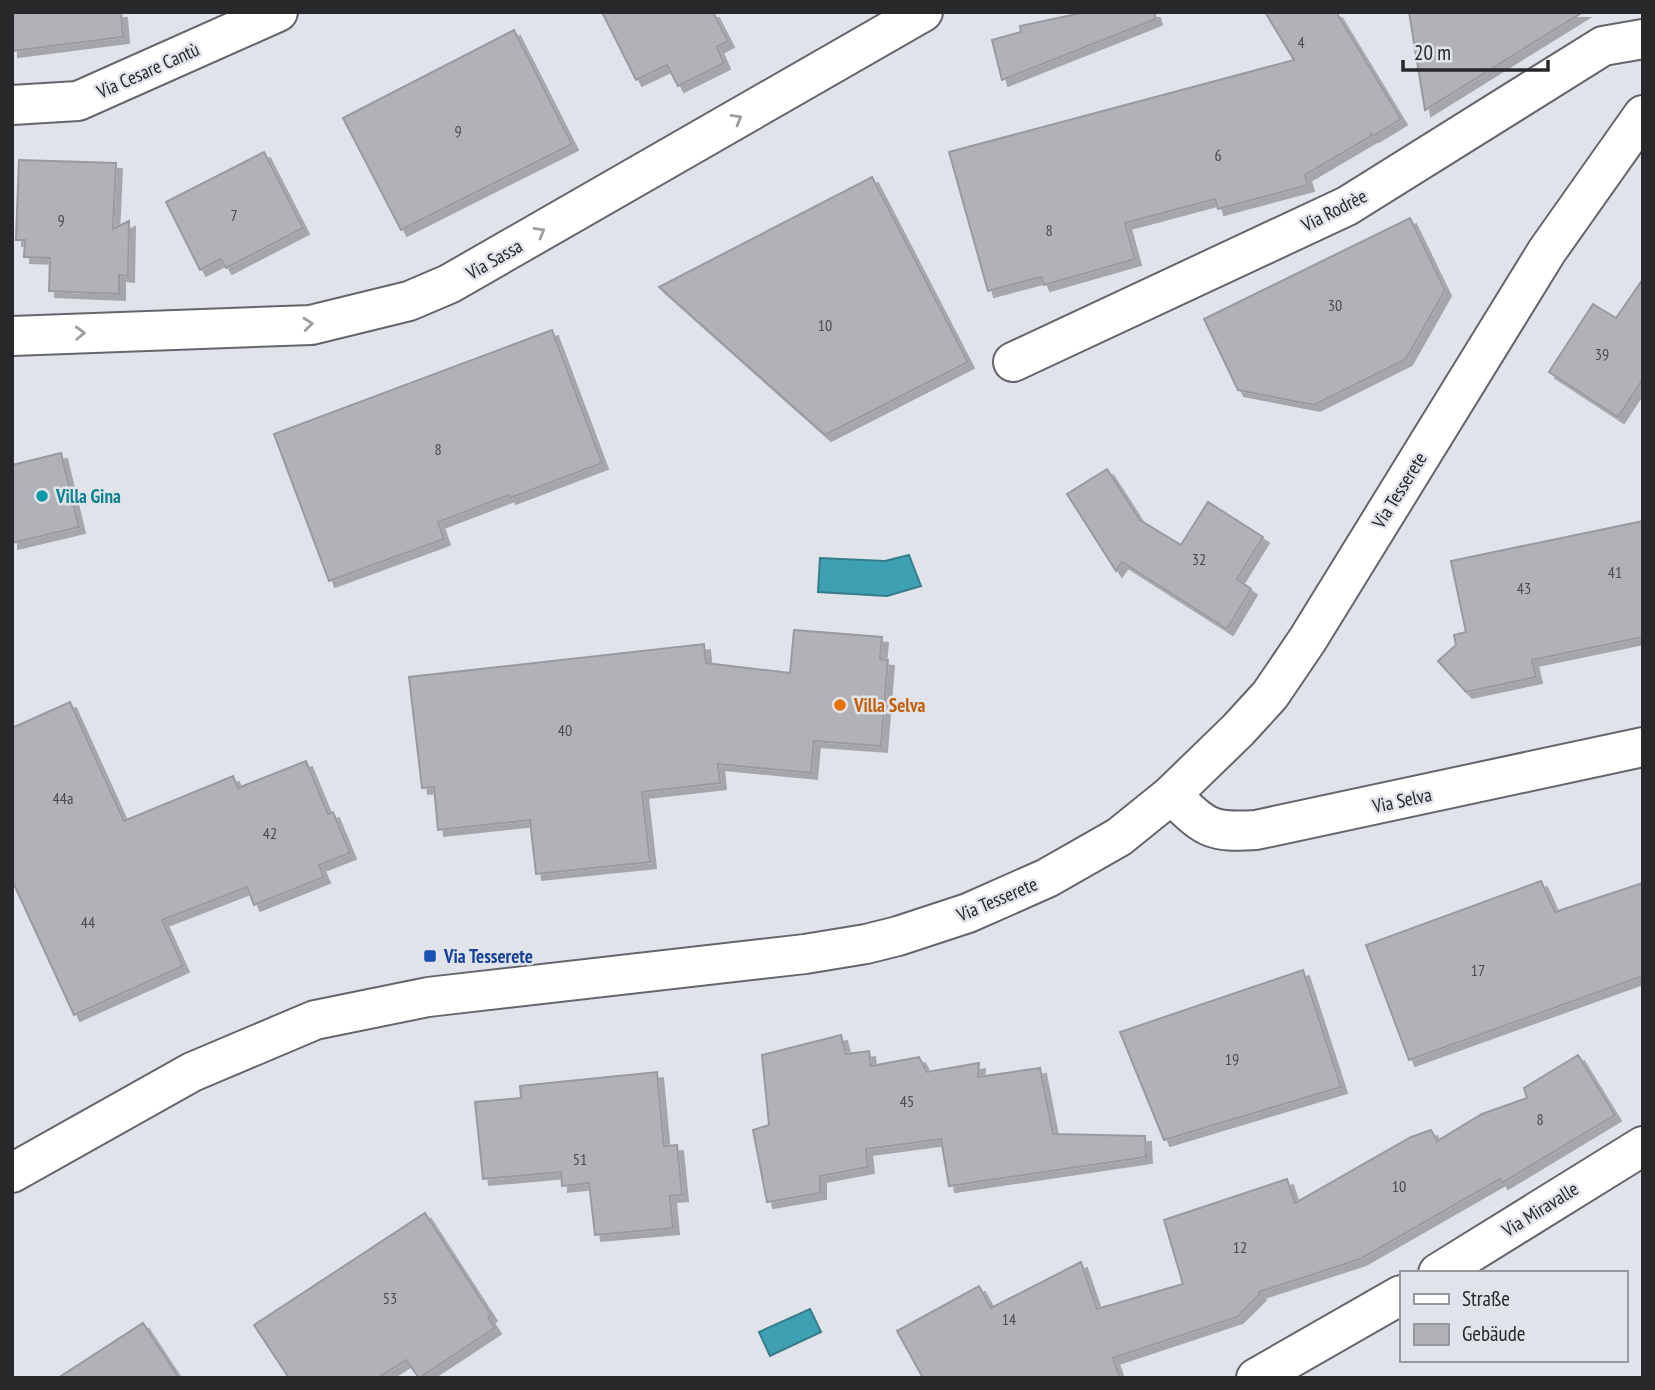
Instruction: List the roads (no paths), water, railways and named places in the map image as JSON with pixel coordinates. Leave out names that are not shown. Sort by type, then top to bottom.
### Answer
[{"type":"street","name":"Via Cesare Cantù","points":[[12,105],[78,101],[278,12]]},
{"type":"street","name":"Via Sassa","points":[[12,336],[311,325],[409,301],[449,284],[923,12]]},
{"type":"street","name":"Via Rodrèe","points":[[1013,362],[1347,206],[1603,46],[1643,39]]},
{"type":"street","name":"Via Tesserete","points":[[12,1174],[192,1072],[315,1020],[428,997],[805,954],[866,944],[968,913],[1047,878],[1119,837],[1171,795],[1270,695],[1308,639],[1548,251],[1643,115]]},
{"type":"street","name":"Via Selva","points":[[1171,795],[1206,826],[1224,832],[1256,830],[1643,747]]},
{"type":"street","name":"Via Miravalle","points":[[1441,1271],[1643,1146]]},
{"type":"street","points":[[1256,1378],[1400,1296]]},
{"type":"water","points":[[909,555],[921,586],[887,596],[818,592],[820,558],[885,561]]},
{"type":"water","points":[[810,1309],[821,1332],[770,1356],[759,1332]]},
{"type":"place","name":"Villa Gina","points":[[42,496]]},
{"type":"place","name":"Villa Selva","points":[[840,705]]},
{"type":"place","name":"Via Tesserete","points":[[430,956]]}]
